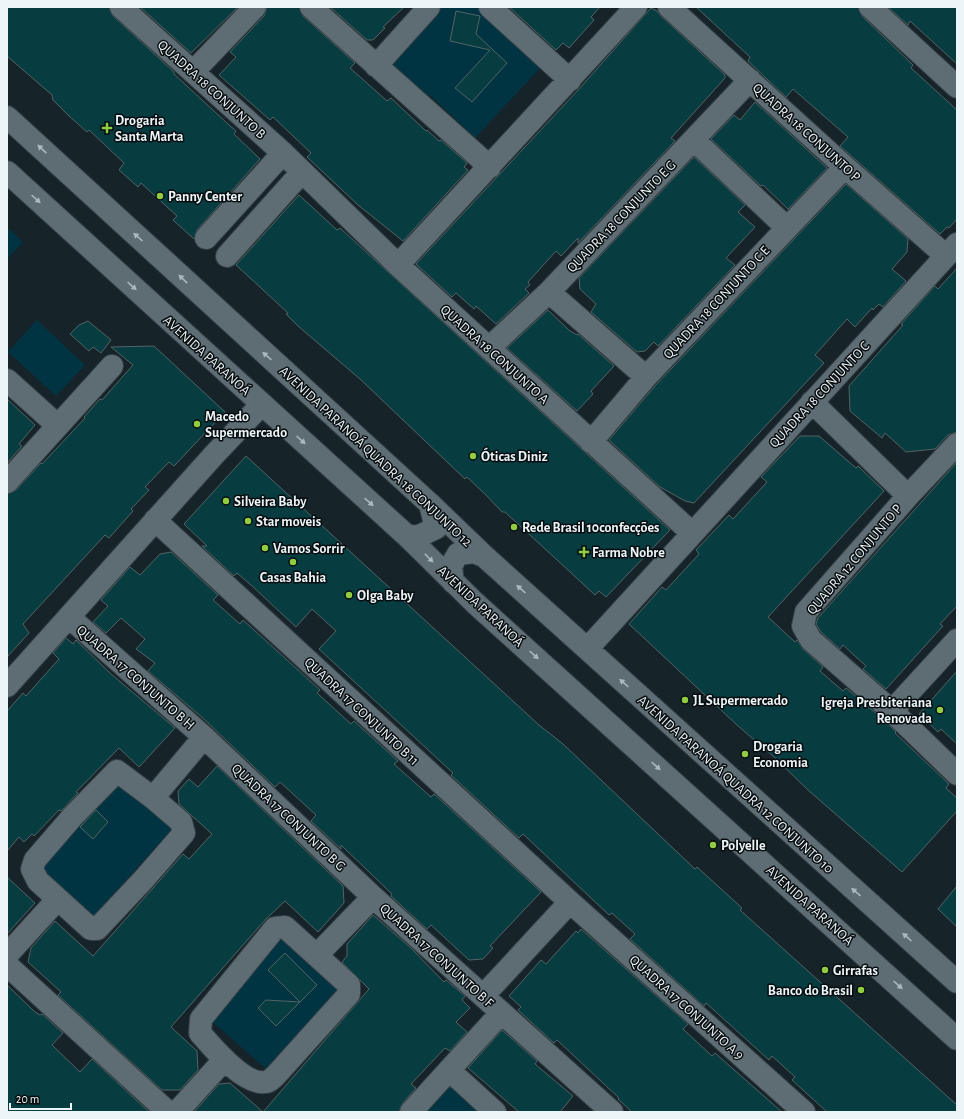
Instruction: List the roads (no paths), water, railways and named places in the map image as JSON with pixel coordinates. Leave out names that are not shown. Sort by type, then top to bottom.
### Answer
[{"type":"street","name":"QUADRA 18 CONJUNTO B","points":[[121,7],[302,172]]},
{"type":"street","points":[[193,72],[255,7]]},
{"type":"street","points":[[311,7],[490,167]]},
{"type":"street","points":[[376,66],[430,7]]},
{"type":"street","points":[[490,7],[570,80]]},
{"type":"street","points":[[398,265],[636,7]]},
{"type":"street","name":"QUADRA 18 CONJUNTO P","points":[[669,7],[845,167],[952,250]]},
{"type":"street","points":[[870,7],[957,87]]},
{"type":"street","name":"QUADRA 18 CONJUNTO E G","points":[[489,348],[549,292],[750,80]]},
{"type":"street","name":"AVENIDA PARANOÁ QUADRA 18 CONJUNTO 12","points":[[7,117],[430,504],[484,556],[586,649]]},
{"type":"street","points":[[694,140],[786,227]]},
{"type":"street","points":[[206,238],[283,154]]},
{"type":"street","name":"QUADRA 18 CONJUNTO C E","points":[[591,442],[646,377],[786,227],[845,167]]},
{"type":"street","name":"AVENIDA PARANOÁ","points":[[7,172],[406,535],[453,582],[957,1038]]},
{"type":"street","points":[[227,256],[302,172]]},
{"type":"street","name":"QUADRA 18 CONJUNTO A","points":[[302,172],[398,265],[692,533]]},
{"type":"street","name":"QUADRA 18 CONJUNTO C","points":[[586,649],[952,250]]},
{"type":"street","points":[[549,292],[646,377]]},
{"type":"street","points":[[7,482],[112,366]]},
{"type":"street","points":[[7,380],[57,425]]},
{"type":"street","points":[[812,402],[908,496]]},
{"type":"street","points":[[7,686],[155,520],[262,404]]},
{"type":"street","name":"QUADRA 12 CONJUNTO P","points":[[957,444],[908,496],[806,612],[803,626],[811,640],[892,711],[957,774]]},
{"type":"street","points":[[406,535],[417,537],[436,528],[430,504]]},
{"type":"street","name":"QUADRA 17 CONJUNTO B 11","points":[[155,520],[570,902]]},
{"type":"street","points":[[453,582],[450,566],[458,554],[474,552],[484,556]]},
{"type":"street","name":"QUADRA 17 CONJUNTO B H","points":[[69,617],[204,737]]},
{"type":"street","name":"AVENIDA PARANOÁ QUADRA 12 CONJUNTO 10","points":[[586,649],[957,982]]},
{"type":"street","points":[[892,711],[954,649]]},
{"type":"street","points":[[153,798],[204,737]]},
{"type":"street","name":"QUADRA 17 CONJUNTO B G","points":[[204,737],[373,897]]},
{"type":"street","points":[[117,771],[153,798],[181,822],[184,833],[144,879],[97,929],[91,929],[38,881],[32,869],[35,860],[73,816],[117,771]]},
{"type":"street","points":[[317,955],[373,897]]},
{"type":"street","name":"QUADRA 17 CONJUNTO B F","points":[[373,897],[606,1110]]},
{"type":"street","points":[[7,955],[58,900]]},
{"type":"street","points":[[483,996],[570,902]]},
{"type":"street","name":"QUADRA 17 CONJUNTO A 9","points":[[570,902],[804,1112]]},
{"type":"street","points":[[285,927],[349,985],[349,994],[276,1075],[267,1082],[255,1082],[224,1060],[200,1033],[201,1019],[275,928],[285,927]]},
{"type":"street","points":[[7,965],[168,1112]]},
{"type":"street","points":[[411,1112],[501,1013]]},
{"type":"street","points":[[177,1112],[224,1060]]},
{"type":"street","points":[[449,1070],[495,1112]]},
{"type":"place","name":"Drogaria Santa Marta","points":[[107,128]]},
{"type":"place","name":"Panny Center","points":[[160,196]]},
{"type":"place","name":"Macedo Supermercado","points":[[197,424]]},
{"type":"place","name":"Óticas Diniz","points":[[473,456]]},
{"type":"place","name":"Silveira Baby","points":[[226,501]]},
{"type":"place","name":"Star moveis","points":[[248,521]]},
{"type":"place","name":"Rede Brasil 10confecções","points":[[514,527]]},
{"type":"place","name":"Vamos Sorrir","points":[[265,548]]},
{"type":"place","name":"Farma Nobre","points":[[584,552]]},
{"type":"place","name":"Casas Bahia","points":[[293,562]]},
{"type":"place","name":"Olga Baby","points":[[349,595]]},
{"type":"place","name":"JL Supermercado","points":[[685,700]]},
{"type":"place","name":"Igreja Presbiteriana Renovada","points":[[940,710]]},
{"type":"place","name":"Drogaria Economia","points":[[745,754]]},
{"type":"place","name":"Polyelle","points":[[713,845]]},
{"type":"place","name":"Girrafas","points":[[825,970]]},
{"type":"place","name":"Banco do Brasil","points":[[861,990]]}]
